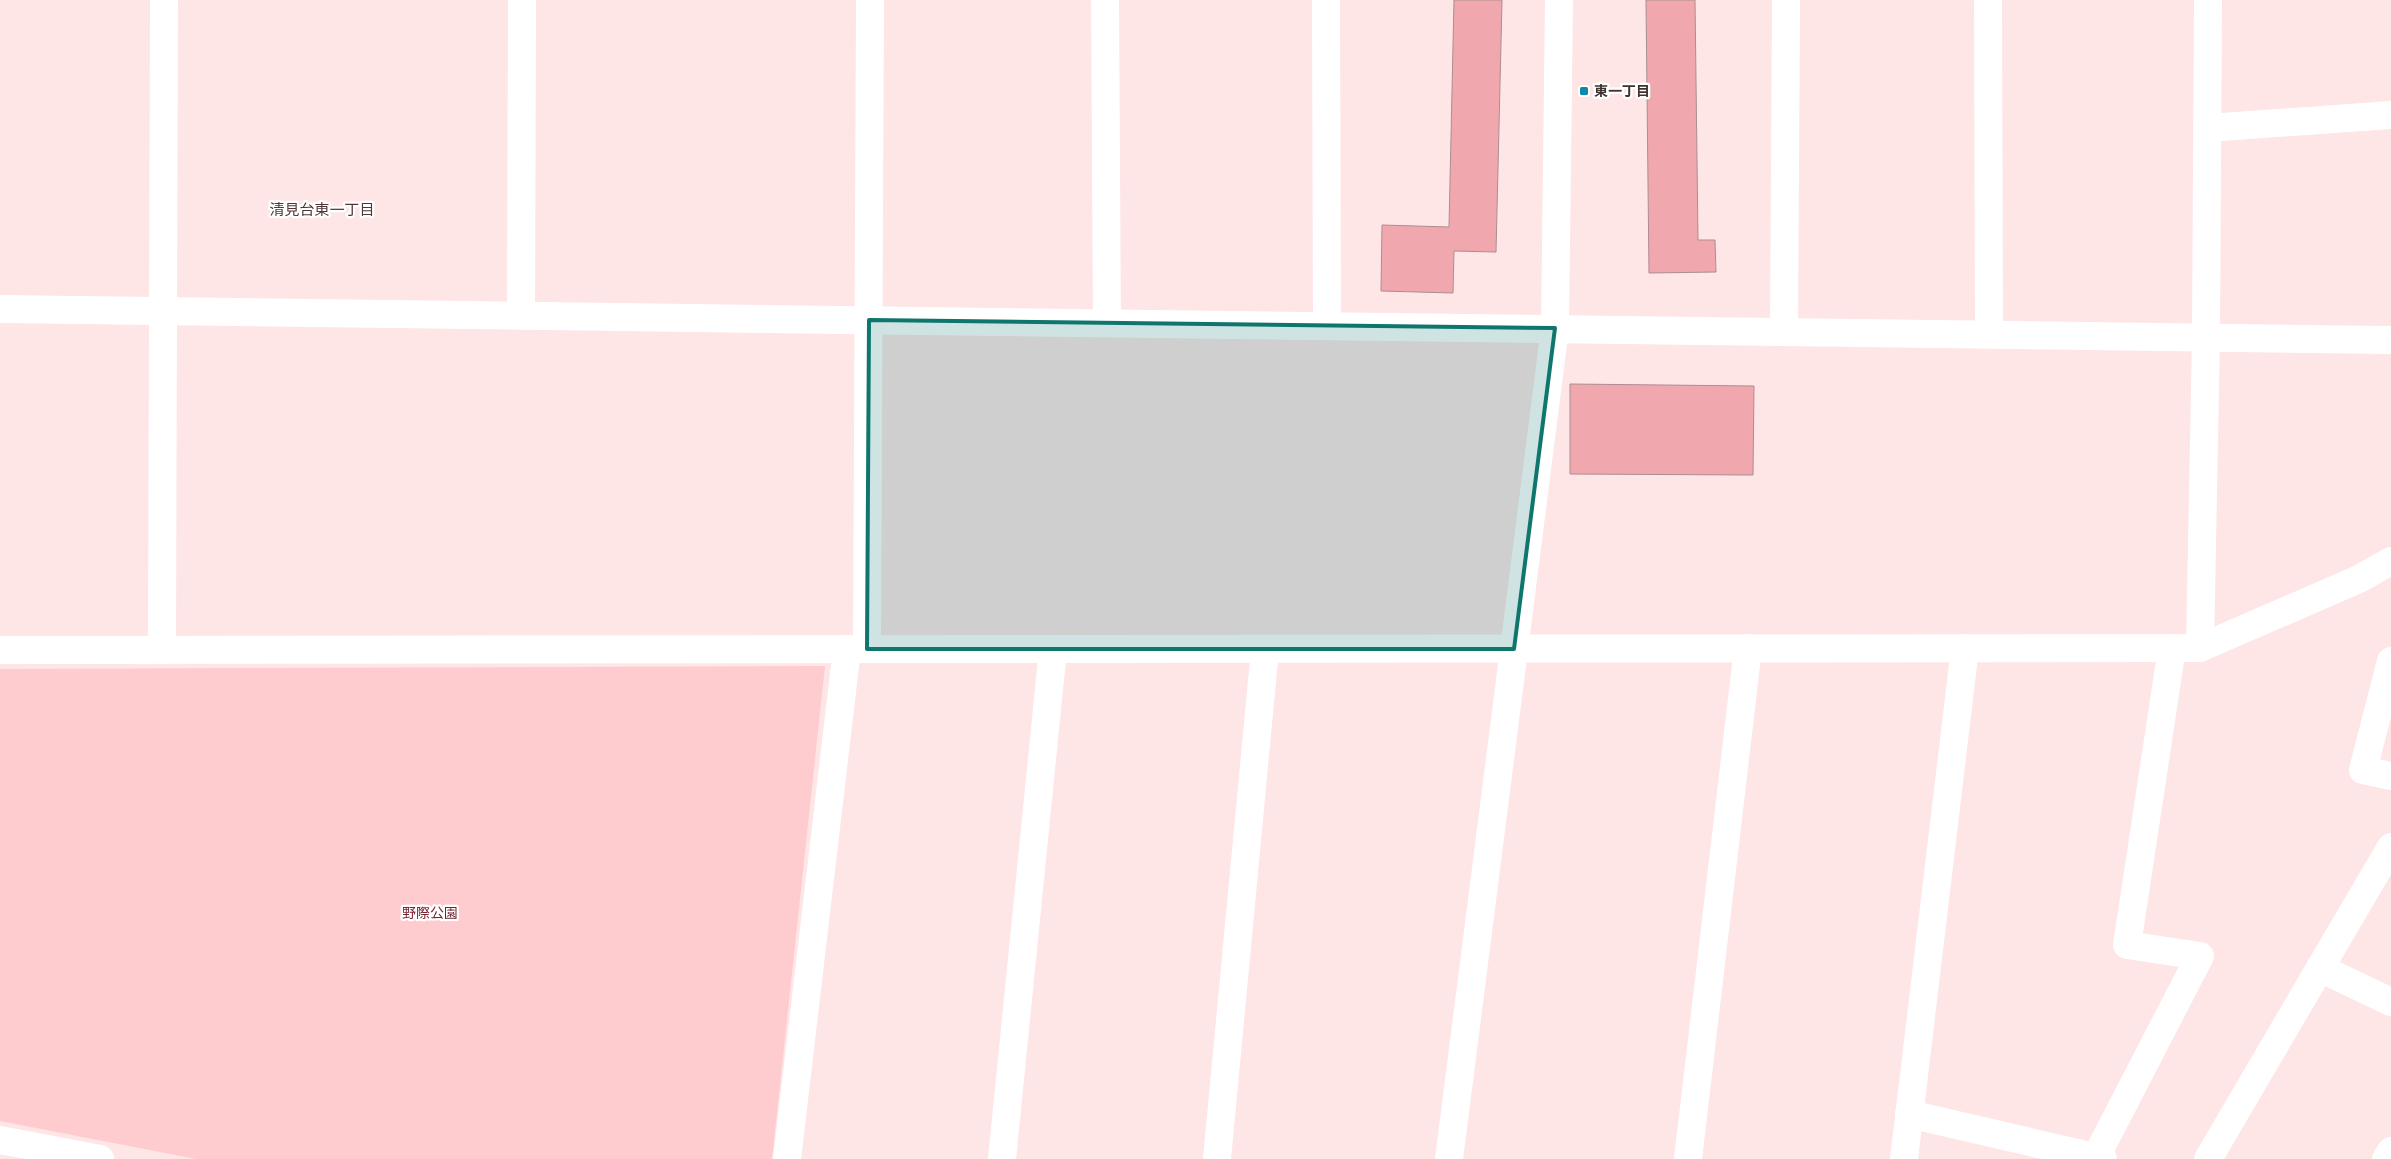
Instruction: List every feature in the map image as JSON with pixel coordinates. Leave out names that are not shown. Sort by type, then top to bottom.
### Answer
[{"type":"street","points":[[162,650],[164,0]]},
{"type":"street","points":[[521,316],[522,0]]},
{"type":"street","points":[[787,1159],[857,649],[869,320],[870,0]]},
{"type":"street","points":[[1105,0],[1107,323]]},
{"type":"street","points":[[1326,0],[1327,326]]},
{"type":"street","points":[[1449,1159],[1555,328],[1559,0]]},
{"type":"street","points":[[1784,332],[1786,0]]},
{"type":"street","points":[[1988,0],[1990,334]]},
{"type":"street","points":[[2200,648],[2206,337],[2208,0]]},
{"type":"street","points":[[2207,128],[2391,116]]},
{"type":"street","points":[[0,309],[2391,340]]},
{"type":"street","points":[[0,650],[2200,648],[2359,579],[2391,561]]},
{"type":"street","points":[[1688,1159],[1748,648]]},
{"type":"street","points":[[1904,1159],[1965,648]]},
{"type":"street","points":[[1909,1114],[2098,1158],[2200,956],[2127,946],[2172,648]]},
{"type":"street","points":[[1002,1159],[1053,649]]},
{"type":"street","points":[[1216,1159],[1265,649]]},
{"type":"street","points":[[2391,661],[2363,770],[2391,776]]},
{"type":"street","points":[[2208,1159],[2391,847]]},
{"type":"street","points":[[2320,968],[2391,1002]]},
{"type":"street","points":[[0,1140],[100,1159]]},
{"type":"street","points":[[2386,1159],[2391,1151]]},
{"type":"highlighted area","points":[[869,320],[1555,328],[1514,649],[867,649]]},
{"type":"green space","name":"野際公園","points":[[825,666],[772,1159],[196,1159],[0,1121],[0,669]]},
{"type":"building","points":[[1454,0],[1502,0],[1496,252],[1454,251],[1453,293],[1381,291],[1382,225],[1449,227]]},
{"type":"building","points":[[1646,0],[1695,0],[1698,240],[1715,240],[1716,272],[1649,273]]},
{"type":"building","points":[[1570,384],[1754,386],[1753,475],[1570,474]]},
{"type":"place","name":"東一丁目","points":[[1584,91]]},
{"type":"district","name":"清見台東一丁目","points":[[322,209]]}]
